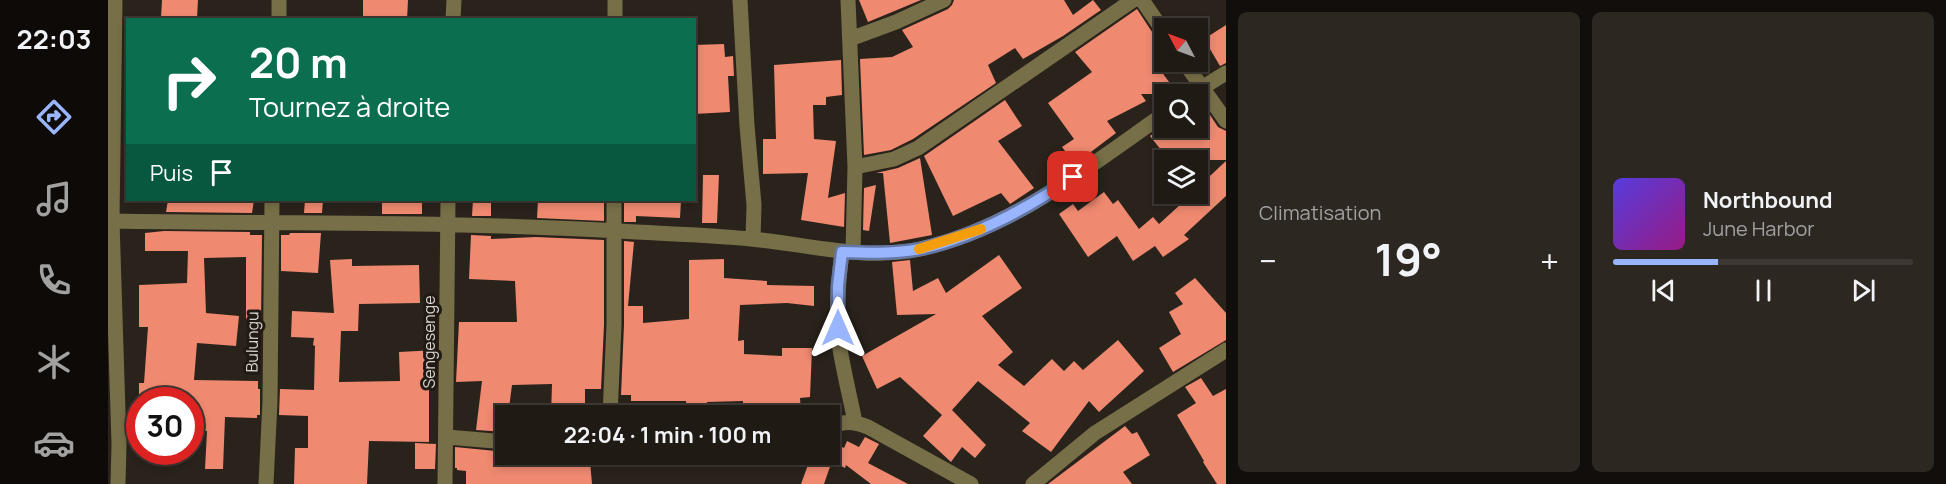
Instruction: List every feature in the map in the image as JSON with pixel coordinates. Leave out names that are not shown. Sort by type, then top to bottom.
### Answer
[{"type":"street","points":[[115,0],[110,221],[119,444],[118,484]]},
{"type":"street","points":[[279,0],[279,18]]},
{"type":"street","points":[[453,18],[454,0]]},
{"type":"street","points":[[615,0],[615,18]]},
{"type":"street","points":[[740,0],[754,205],[753,239]]},
{"type":"street","points":[[848,0],[855,167],[847,252],[838,286],[838,328],[855,422]]},
{"type":"street","points":[[850,39],[896,22],[944,0]]},
{"type":"street","points":[[855,167],[894,159],[918,148],[1133,0]]},
{"type":"street","points":[[1142,0],[1154,18]]},
{"type":"street","points":[[1208,84],[1226,73]]},
{"type":"street","points":[[1208,102],[1226,121]]},
{"type":"street","points":[[110,221],[272,222],[615,230],[753,239],[847,252],[883,253],[920,249],[973,232],[1015,213],[1055,190],[1154,121]]},
{"type":"street","name":"Bulungu","points":[[266,484],[270,401],[272,201]]},
{"type":"street","name":"Sengesenge","points":[[445,484],[448,201]]},
{"type":"street","points":[[610,405],[615,201]]},
{"type":"street","points":[[1033,484],[1095,433],[1226,350]]},
{"type":"street","points":[[840,423],[855,422],[868,427],[971,484]]},
{"type":"street","points":[[447,437],[495,441]]},
{"type":"building","points":[[162,0],[198,0],[197,18],[161,18]]},
{"type":"building","points":[[363,0],[408,0],[407,18],[363,18]]},
{"type":"building","points":[[859,0],[921,0],[868,22]]},
{"type":"building","points":[[954,0],[1064,0],[1073,15],[1093,0],[1101,10],[1063,36],[1023,59],[1015,48],[988,65],[996,83],[913,139],[891,150],[864,155],[860,59],[892,57],[913,47],[902,30],[948,9]]},
{"type":"building","points":[[1137,9],[1154,35],[1154,72],[1162,72],[1171,84],[1154,84],[1154,94],[1141,94],[1146,101],[1107,121],[1116,133],[1075,164],[1062,147],[1074,139],[1048,103],[1092,72],[1075,52]]},
{"type":"building","points":[[1226,25],[1226,63],[1220,66],[1208,46],[1208,36]]},
{"type":"building","points":[[724,44],[725,57],[733,56],[734,76],[728,76],[730,112],[696,114],[696,45]]},
{"type":"building","points":[[841,60],[842,95],[826,97],[826,105],[813,105],[814,139],[836,141],[828,198],[845,193],[844,227],[801,220],[808,173],[763,174],[763,139],[776,139],[774,65]]},
{"type":"building","points":[[1005,100],[1022,126],[998,141],[1034,188],[1010,204],[1001,193],[953,216],[924,156]]},
{"type":"building","points":[[1208,112],[1218,127],[1226,131],[1226,160],[1208,160],[1208,150],[1161,150],[1150,136],[1154,133],[1154,138],[1208,138]]},
{"type":"building","points":[[920,158],[932,235],[890,243],[883,173],[876,173],[898,168]]},
{"type":"building","points":[[1226,161],[1226,196],[1184,235],[1189,239],[1163,257],[1155,246],[1133,261],[1117,236],[1088,257],[1059,214],[1073,204],[1078,211],[1104,192],[1113,204],[1118,200],[1139,229],[1153,217],[1159,224],[1181,204],[1208,204],[1208,178]]},
{"type":"building","points":[[703,175],[719,175],[717,223],[702,223]]},
{"type":"building","points":[[876,185],[869,231],[863,230],[864,188]]},
{"type":"building","points":[[168,201],[254,201],[252,213],[166,212]]},
{"type":"building","points":[[305,201],[323,201],[322,213],[304,213]]},
{"type":"building","points":[[382,201],[422,201],[422,214],[382,214]]},
{"type":"building","points":[[473,201],[491,201],[491,216],[472,216]]},
{"type":"building","points":[[538,201],[604,201],[604,221],[537,218]]},
{"type":"building","points":[[624,201],[681,201],[680,218],[636,216],[636,222],[624,222]]},
{"type":"building","points":[[164,231],[250,232],[250,235],[262,235],[261,319],[246,319],[246,257],[204,258],[206,313],[239,316],[236,346],[197,343],[194,380],[258,381],[258,389],[260,389],[260,415],[257,415],[257,418],[225,417],[223,469],[205,469],[207,431],[204,431],[204,387],[139,387],[139,383],[144,383],[148,327],[139,327],[139,285],[187,283],[188,251],[145,251],[145,233]]},
{"type":"building","points":[[321,233],[318,273],[281,271],[281,235]]},
{"type":"building","points":[[471,235],[491,236],[491,239],[536,237],[604,240],[601,389],[585,389],[585,405],[551,405],[552,384],[512,385],[509,405],[495,405],[495,431],[476,430],[482,381],[456,382],[459,322],[517,322],[515,281],[469,279]]},
{"type":"building","points":[[624,241],[634,242],[628,306],[643,306],[643,323],[689,319],[689,260],[724,259],[724,278],[767,281],[767,285],[814,286],[814,306],[787,303],[740,305],[738,341],[744,340],[744,354],[782,356],[782,348],[812,348],[810,397],[800,398],[800,405],[743,405],[743,401],[686,405],[686,401],[631,401],[631,395],[621,395]]},
{"type":"building","points":[[999,255],[1022,288],[982,316],[1013,352],[998,365],[1024,386],[1052,359],[1064,371],[1074,361],[1083,370],[1118,340],[1144,371],[1099,412],[1089,401],[1051,452],[1022,431],[1030,423],[978,381],[952,410],[986,445],[975,458],[962,447],[951,462],[923,436],[942,415],[900,377],[877,389],[862,356],[936,314],[897,315],[892,262],[910,260],[913,291],[938,278],[946,293]]},
{"type":"building","points":[[352,259],[352,266],[419,265],[420,303],[359,304],[358,331],[341,331],[339,382],[400,381],[399,352],[437,350],[436,383],[429,383],[429,442],[369,441],[367,484],[294,484],[295,448],[308,448],[308,416],[279,415],[280,389],[314,390],[315,346],[313,345],[314,338],[291,337],[292,311],[334,313],[330,260]]},
{"type":"building","points":[[1195,278],[1226,313],[1226,340],[1173,372],[1159,348],[1181,334],[1169,312],[1183,304],[1175,293]]},
{"type":"building","points":[[1201,378],[1213,396],[1226,389],[1226,484],[1217,484],[1177,415],[1196,403],[1185,387]]},
{"type":"building","points":[[1125,426],[1132,434],[1137,432],[1150,455],[1123,472],[1132,484],[1048,484]]},
{"type":"building","points":[[865,437],[879,444],[868,463],[908,484],[871,484],[846,465],[845,468],[839,465],[840,446],[844,448],[847,441],[859,447]]},
{"type":"building","points":[[415,443],[436,444],[435,469],[415,469]]},
{"type":"building","points":[[455,447],[495,451],[495,465],[590,465],[592,484],[466,484],[466,471],[455,468]]},
{"type":"building","points":[[808,465],[831,465],[824,484],[801,484]]},
{"type":"slow traffic","points":[[919,249],[981,229]]},
{"type":"route","points":[[838,328],[838,286],[842,252],[883,253],[920,249],[973,232],[1015,213],[1073,177]]}]
